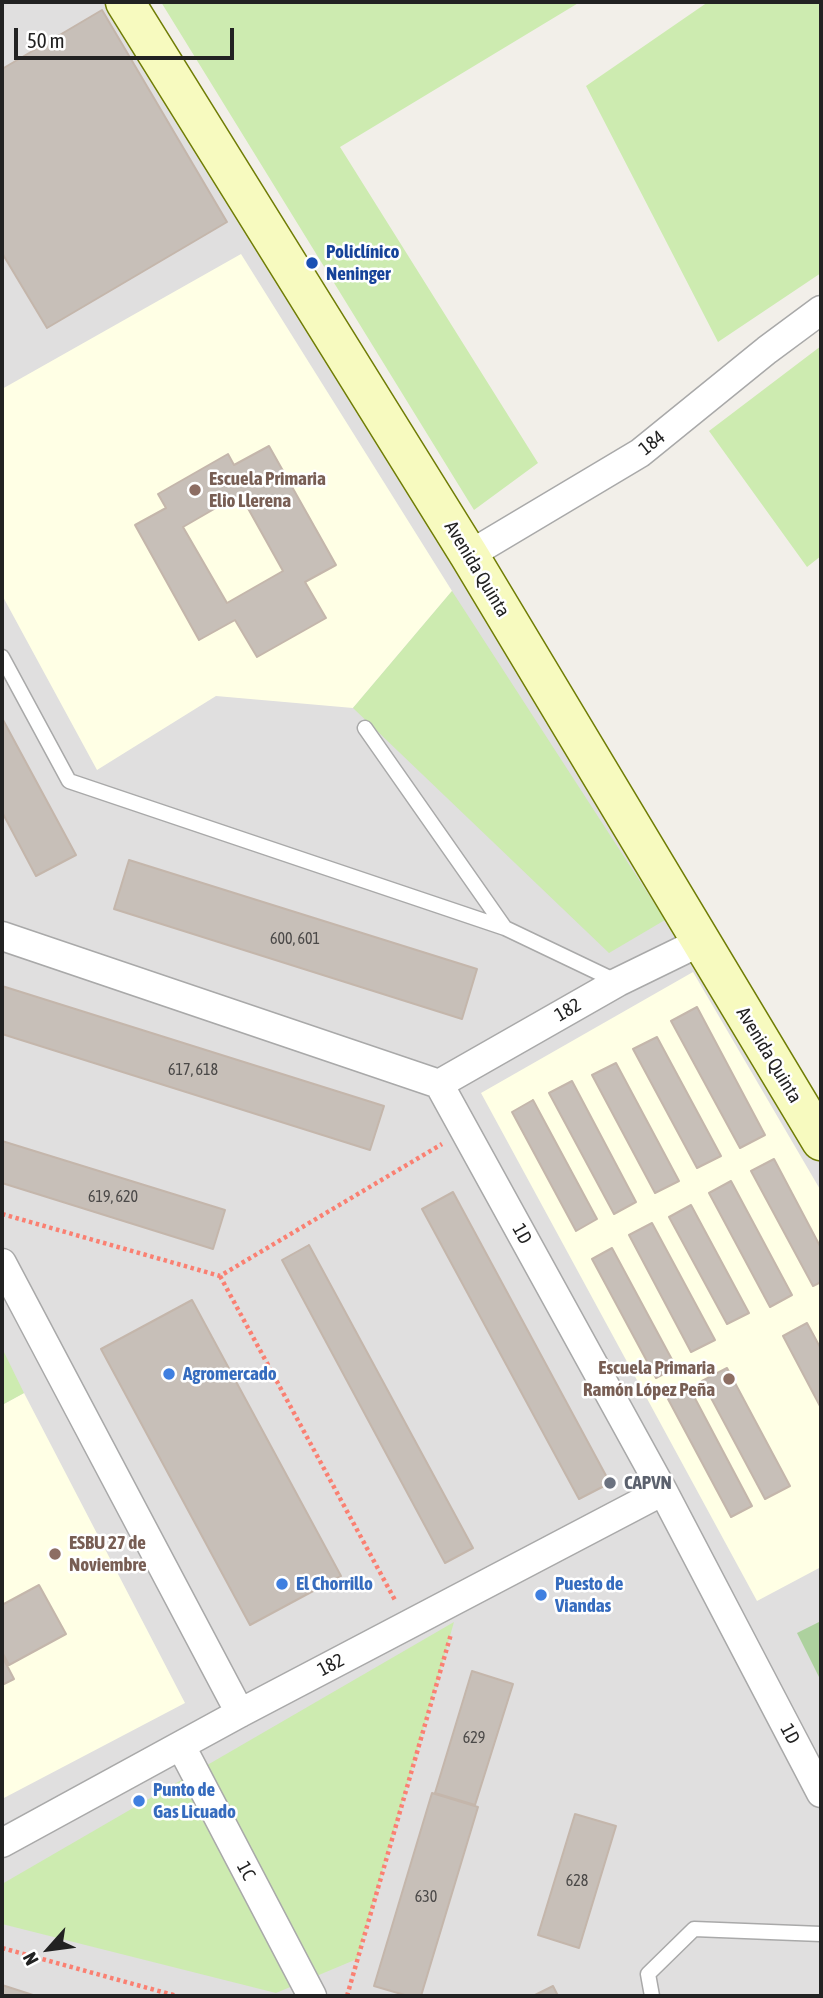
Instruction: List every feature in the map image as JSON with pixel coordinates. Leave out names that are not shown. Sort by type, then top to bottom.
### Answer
[{"type":"main road","name":"Avenida Quinta","points":[[125,2],[469,555],[821,1141]]},
{"type":"street","name":"184","points":[[469,555],[640,453],[821,310]]},
{"type":"street","points":[[2,936],[439,1084]]},
{"type":"street","name":"182","points":[[439,1084],[618,982],[700,942]]},
{"type":"street","name":"1D","points":[[439,1084],[663,1491],[821,1793]]},
{"type":"street","points":[[2,1263],[240,1713]]},
{"type":"street","name":"182","points":[[2,1843],[240,1713],[663,1491]]},
{"type":"street","name":"1C","points":[[181,1746],[312,1996]]},
{"type":"lane","points":[[2,657],[69,781],[505,928],[618,982]]},
{"type":"lane","points":[[365,728],[505,928]]},
{"type":"lane","points":[[652,1996],[648,1974],[694,1929],[821,1934]]},
{"type":"path","points":[[220,1276],[465,1130]]},
{"type":"path","points":[[2,1214],[220,1276],[408,1624]]},
{"type":"path","points":[[347,1996],[461,1598]]},
{"type":"path","points":[[2,1948],[177,1996]]},
{"type":"shaded area","points":[[2,2],[125,2],[821,1141],[821,1996],[2,1996]]},
{"type":"shaded area","name":"Escuela Primaria Elio Llerena","points":[[241,254],[452,591],[353,708],[216,696],[97,770],[2,595],[2,389]]},
{"type":"shaded area","name":"Escuela Primaria Ramón López Peña","points":[[693,972],[821,1191],[821,1567],[757,1601],[481,1093]]},
{"type":"shaded area","name":"ESBU 27 de Noviembre","points":[[24,1393],[185,1703],[2,1799],[2,1405]]},
{"type":"green space","points":[[161,2],[580,2],[340,147],[538,463],[474,510]]},
{"type":"green space","points":[[708,2],[821,2],[821,273],[718,342],[586,86]]},
{"type":"green space","points":[[821,346],[821,556],[807,567],[709,431]]},
{"type":"green space","points":[[452,591],[665,920],[609,953],[353,708]]},
{"type":"green space","points":[[2,1348],[24,1393],[2,1405]]},
{"type":"green space","points":[[821,1621],[821,1681],[797,1633]]},
{"type":"green space","points":[[454,1622],[357,1959],[276,1993],[2,1924],[2,1884]]},
{"type":"building","points":[[102,10],[227,222],[47,328],[2,253],[2,69]]},
{"type":"building","points":[[269,446],[336,565],[305,582],[326,618],[257,657],[235,620],[199,640],[135,525],[166,508],[158,494],[228,454],[234,465]],"holes":[[[240,494],[283,571],[227,603],[183,527]]]},
{"type":"building","points":[[2,718],[76,855],[36,876],[2,812]]},
{"type":"building","points":[[129,860],[477,969],[462,1019],[114,909]]},
{"type":"building","points":[[2,986],[384,1106],[370,1150],[2,1034]]},
{"type":"building","points":[[697,1007],[765,1135],[740,1148],[671,1021]]},
{"type":"building","points":[[657,1037],[721,1156],[697,1168],[633,1049]]},
{"type":"building","points":[[616,1063],[679,1181],[655,1193],[592,1075]]},
{"type":"building","points":[[572,1081],[636,1202],[614,1214],[549,1093]]},
{"type":"building","points":[[533,1100],[597,1219],[576,1231],[512,1112]]},
{"type":"building","points":[[2,1141],[225,1210],[213,1249],[2,1183]]},
{"type":"building","points":[[774,1159],[821,1248],[821,1282],[813,1286],[751,1171]]},
{"type":"building","points":[[731,1181],[792,1295],[770,1307],[709,1193]]},
{"type":"building","points":[[453,1192],[610,1483],[579,1499],[422,1209]]},
{"type":"building","points":[[691,1205],[749,1313],[727,1324],[669,1217]]},
{"type":"building","points":[[652,1223],[715,1340],[691,1352],[629,1235]]},
{"type":"building","points":[[309,1245],[473,1548],[445,1563],[282,1260]]},
{"type":"building","points":[[612,1248],[676,1367],[656,1378],[592,1259]]},
{"type":"building","points":[[192,1300],[341,1576],[250,1625],[101,1349]]},
{"type":"building","points":[[807,1323],[821,1349],[821,1408],[783,1336]]},
{"type":"building","points":[[727,1368],[790,1486],[765,1499],[702,1381]]},
{"type":"building","points":[[689,1387],[752,1506],[731,1517],[668,1399]]},
{"type":"building","points":[[39,1585],[66,1634],[9,1665],[2,1652],[2,1605]]},
{"type":"building","points":[[2,1656],[14,1679],[2,1685]]},
{"type":"building","points":[[472,1671],[513,1684],[475,1805],[435,1793]]},
{"type":"building","points":[[432,1793],[478,1807],[421,1996],[408,1996],[374,1986]]},
{"type":"building","points":[[575,1814],[616,1826],[579,1948],[538,1935]]},
{"type":"building","points":[[2,1985],[36,1996],[2,1996]]},
{"type":"building","points":[[553,1986],[558,1996],[533,1996]]},
{"type":"place","name":"Policlínico Neninger","points":[[312,263]]},
{"type":"place","name":"Escuela Primaria Elio Llerena","points":[[195,490]]},
{"type":"place","name":"Agromercado","points":[[169,1374]]},
{"type":"place","name":"Escuela Primaria Ramón López Peña","points":[[729,1379]]},
{"type":"place","name":"CAPVN","points":[[610,1483]]},
{"type":"place","name":"ESBU 27 de Noviembre","points":[[55,1554]]},
{"type":"place","name":"El Chorrillo","points":[[282,1584]]},
{"type":"place","name":"Puesto de Viandas","points":[[541,1595]]},
{"type":"place","name":"Punto de Gas Licuado","points":[[139,1801]]}]
